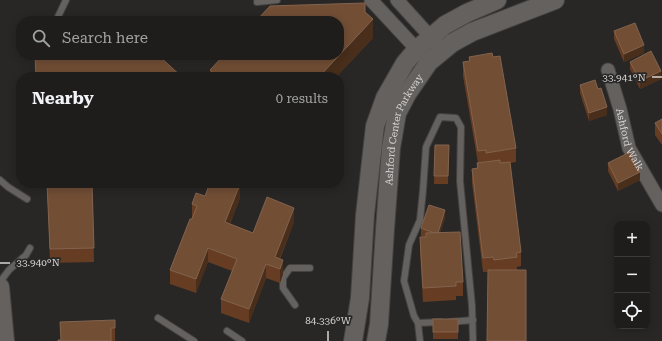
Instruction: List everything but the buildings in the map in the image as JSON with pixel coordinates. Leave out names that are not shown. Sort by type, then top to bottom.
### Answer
[{"type":"street","points":[[371,0],[429,62]]},
{"type":"street","points":[[397,0],[444,51]]},
{"type":"street","name":"Ashford Center Parkway","points":[[353,341],[360,298],[365,215],[375,126],[386,98],[405,63],[417,49],[444,25],[497,0]]},
{"type":"street","name":"Ashford Center Parkway","points":[[376,341],[380,324],[391,148],[397,113],[407,94],[429,62],[452,44],[472,32],[555,0]]},
{"type":"street","name":"Ashford Walk","points":[[608,70],[620,109],[629,148],[662,205]]},
{"type":"street","points":[[0,287],[4,341]]},
{"type":"lane","points":[[58,16],[66,0]]},
{"type":"lane","points":[[257,2],[277,0]]},
{"type":"lane","points":[[420,341],[418,324],[414,316],[404,281],[409,245],[420,220],[426,147],[440,118],[456,118],[461,127],[460,181],[474,341]]},
{"type":"lane","points":[[0,180],[27,199]]},
{"type":"lane","points":[[0,282],[9,270],[26,255],[30,248]]},
{"type":"lane","points":[[295,304],[284,288],[283,278],[290,268],[310,268]]},
{"type":"lane","points":[[158,318],[194,341]]},
{"type":"lane","points":[[418,324],[473,320]]},
{"type":"lane","points":[[227,331],[242,341]]}]
